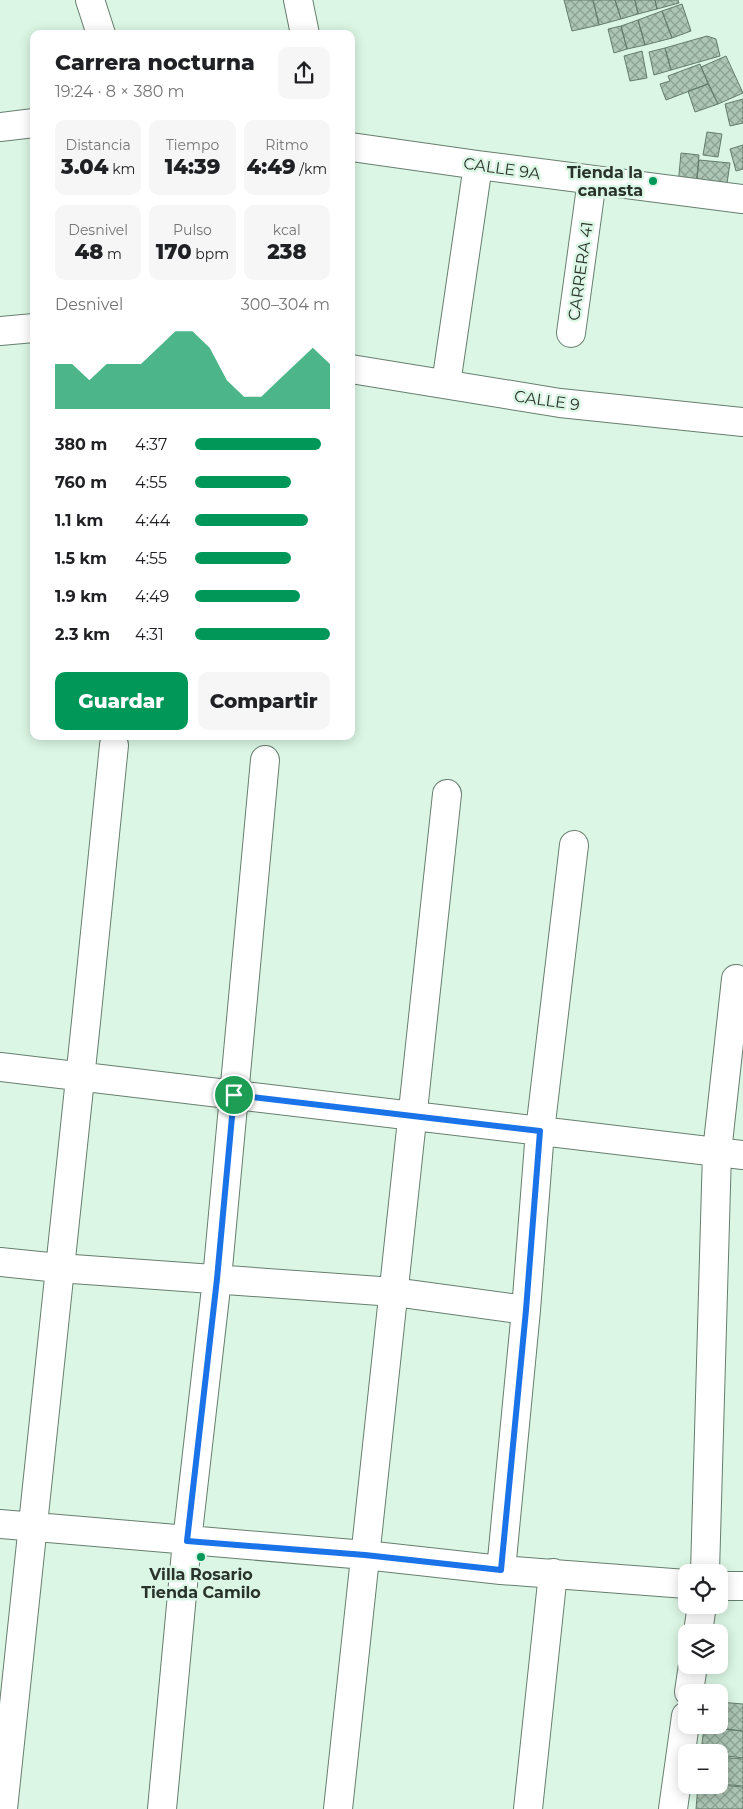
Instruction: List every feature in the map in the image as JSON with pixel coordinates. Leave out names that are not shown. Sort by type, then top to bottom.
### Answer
[{"type":"street","points":[[90,0],[100,30]]},
{"type":"street","points":[[298,0],[304,30]]},
{"type":"street","points":[[0,127],[30,123]]},
{"type":"street","name":"CALLE 9A","points":[[355,153],[478,165],[743,199]]},
{"type":"street","points":[[446,384],[478,165]]},
{"type":"street","name":"CARRERA 41","points":[[571,333],[592,180]]},
{"type":"street","points":[[0,331],[30,328]]},
{"type":"street","name":"CALLE 9","points":[[355,370],[560,403],[743,422]]},
{"type":"street","points":[[3,1809],[59,1268],[81,1077],[114,746]]},
{"type":"street","points":[[162,1809],[187,1541],[217,1279],[265,760]]},
{"type":"street","points":[[338,1809],[447,794]]},
{"type":"street","points":[[501,1570],[526,1310],[540,1131],[574,845]]},
{"type":"street","points":[[705,1564],[730,1154],[736,979]]},
{"type":"street","points":[[0,1067],[730,1154]]},
{"type":"street","points":[[0,1262],[59,1268],[394,1292],[526,1310]]},
{"type":"street","points":[[0,1524],[365,1555],[501,1570],[678,1583]]},
{"type":"street","points":[[528,1809],[553,1573]]},
{"type":"street","points":[[728,1586],[743,1586]]},
{"type":"street","points":[[673,1809],[683,1734]]},
{"type":"building","points":[[564,0],[593,0],[599,25],[572,31]]},
{"type":"building","points":[[593,0],[615,0],[621,19],[599,25]]},
{"type":"building","points":[[615,0],[635,0],[638,14],[621,19]]},
{"type":"building","points":[[635,0],[655,0],[657,9],[638,14]]},
{"type":"building","points":[[655,0],[678,0],[679,3],[657,9]]},
{"type":"building","points":[[682,4],[691,31],[672,38],[662,11]]},
{"type":"building","points":[[662,11],[672,38],[645,45],[638,20]]},
{"type":"building","points":[[638,20],[645,45],[627,49],[621,26]]},
{"type":"building","points":[[621,26],[627,49],[614,53],[608,29]]},
{"type":"building","points":[[707,36],[716,39],[720,56],[671,70],[665,48]]},
{"type":"building","points":[[665,48],[671,70],[654,75],[649,52]]},
{"type":"building","points":[[642,51],[647,78],[630,81],[624,56]]},
{"type":"building","points":[[726,56],[743,93],[718,104],[701,67]]},
{"type":"building","points":[[700,64],[708,84],[666,100],[660,84],[670,81],[668,76]]},
{"type":"building","points":[[708,84],[718,104],[695,112],[688,91]]},
{"type":"building","points":[[743,99],[743,123],[730,126],[725,104]]},
{"type":"building","points":[[707,132],[722,134],[718,157],[703,155]]},
{"type":"building","points":[[743,145],[743,169],[736,171],[730,149]]},
{"type":"building","points":[[681,153],[699,155],[696,187],[678,185]]},
{"type":"building","points":[[699,160],[730,163],[726,190],[696,187]]},
{"type":"building","points":[[728,1703],[743,1704],[743,1731],[728,1729]]},
{"type":"building","points":[[728,1729],[743,1731],[743,1758],[728,1756],[728,1744],[702,1744],[703,1734],[728,1734]]},
{"type":"building","points":[[728,1758],[743,1759],[743,1786],[728,1785]]},
{"type":"building","points":[[728,1786],[743,1787],[743,1809],[696,1809],[697,1794],[728,1794]]},
{"type":"place","name":"Tienda la canasta","points":[[653,181]]},
{"type":"place","name":"Villa Rosario Tienda Camilo","points":[[201,1557]]},
{"type":"route","points":[[234,1095],[540,1131],[526,1310],[501,1570],[365,1555],[187,1541],[217,1279],[234,1095]]}]
